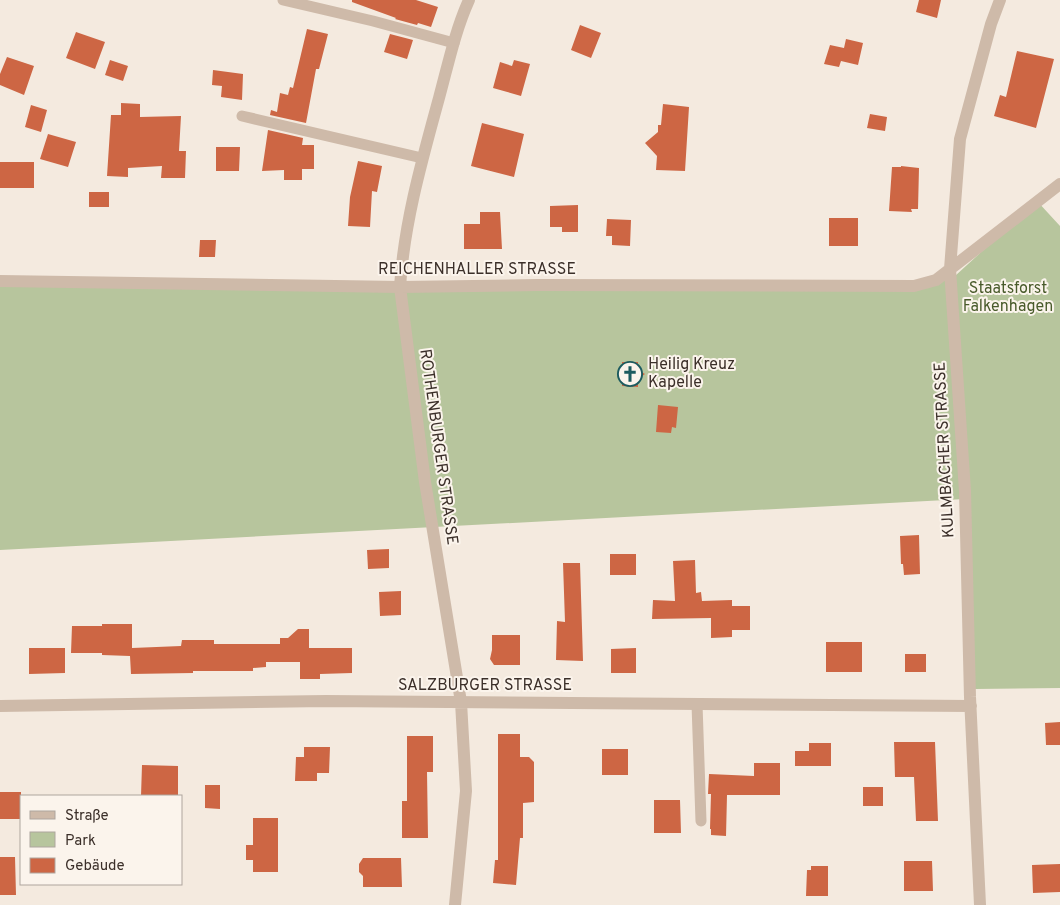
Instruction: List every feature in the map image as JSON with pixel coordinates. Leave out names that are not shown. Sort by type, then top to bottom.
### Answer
[{"type":"street","name":"ROTHENBURGER STRASSE","points":[[455,905],[466,790],[461,702],[425,482],[400,287],[402,256],[422,158],[462,16],[469,0]]},
{"type":"street","name":"KULMBACHER STRASSE","points":[[980,905],[970,706],[965,491],[950,269],[960,139],[990,24],[1000,0]]},
{"type":"street","name":"REICHENHALLER STRASSE","points":[[0,281],[400,287],[538,285],[914,286],[936,280],[1060,184]]},
{"type":"street","name":"SALZBURGER STRASSE","points":[[0,706],[326,701],[970,706]]},
{"type":"lane","points":[[284,0],[454,43]]},
{"type":"lane","points":[[242,116],[422,158]]},
{"type":"lane","points":[[697,704],[701,821]]},
{"type":"green space","name":"Staatsforst Falkenhagen","points":[[1037,201],[1060,226],[1060,688],[975,689],[965,499],[0,550],[0,278],[913,288],[955,276]]},
{"type":"building","points":[[352,0],[416,0],[438,7],[431,27],[395,19],[352,2]]},
{"type":"building","points":[[919,0],[941,0],[937,18],[916,12]]},
{"type":"building","points":[[580,25],[601,33],[591,58],[571,50]]},
{"type":"building","points":[[307,29],[328,34],[319,69],[316,69],[306,123],[270,115],[271,110],[277,112],[280,93],[288,95],[290,87],[293,88]]},
{"type":"building","points":[[76,32],[105,42],[95,69],[66,58]]},
{"type":"building","points":[[390,34],[413,40],[407,59],[384,52]]},
{"type":"building","points":[[846,39],[863,43],[858,65],[841,61],[839,67],[824,64],[830,45],[844,48]]},
{"type":"building","points":[[1017,51],[1054,59],[1036,128],[994,116],[1000,95],[1006,97]]},
{"type":"building","points":[[7,57],[34,66],[24,95],[0,85],[0,74]]},
{"type":"building","points":[[110,60],[128,66],[123,81],[105,75]]},
{"type":"building","points":[[514,60],[530,64],[521,96],[493,88],[500,62],[512,66]]},
{"type":"building","points":[[213,70],[243,74],[242,100],[221,97],[222,86],[212,85]]},
{"type":"building","points":[[121,103],[140,104],[140,117],[181,116],[179,151],[186,151],[185,178],[161,178],[162,166],[128,168],[128,177],[107,176],[111,115],[121,115]]},
{"type":"building","points":[[663,104],[689,107],[685,171],[656,170],[657,156],[645,143],[658,132],[658,125],[661,125]]},
{"type":"building","points":[[31,105],[47,110],[41,132],[25,127]]},
{"type":"building","points":[[870,114],[887,117],[885,131],[867,128]]},
{"type":"building","points":[[482,123],[524,134],[514,177],[471,166]]},
{"type":"building","points":[[268,130],[303,138],[302,145],[314,145],[314,169],[302,169],[302,180],[284,180],[284,170],[262,171]]},
{"type":"building","points":[[48,134],[76,142],[68,167],[40,159]]},
{"type":"building","points":[[216,147],[240,147],[239,171],[216,171]]},
{"type":"building","points":[[358,161],[382,166],[377,192],[372,191],[370,227],[348,226],[350,197]]},
{"type":"building","points":[[0,162],[34,162],[34,188],[0,188]]},
{"type":"building","points":[[892,167],[919,168],[918,209],[911,209],[912,212],[889,211]]},
{"type":"building","points":[[89,192],[109,192],[109,207],[89,207]]},
{"type":"building","points":[[578,205],[578,232],[562,232],[562,227],[550,227],[550,206]]},
{"type":"building","points":[[480,212],[500,212],[502,249],[464,249],[464,224],[480,224]]},
{"type":"building","points":[[829,218],[858,218],[858,246],[829,246]]},
{"type":"building","points":[[607,219],[631,220],[630,246],[612,245],[612,236],[606,236]]},
{"type":"building","points":[[200,240],[216,240],[215,257],[199,257]]},
{"type":"building","name":"Heilig Kreuz Kapelle","points":[[622,362],[638,362],[638,370],[645,374],[638,379],[638,387],[622,386]]},
{"type":"building","points":[[658,405],[678,407],[676,428],[672,427],[671,433],[656,432]]},
{"type":"building","points":[[919,535],[920,574],[904,575],[903,564],[901,564],[900,536]]},
{"type":"building","points":[[389,549],[389,568],[368,569],[367,550]]},
{"type":"building","points":[[610,554],[636,554],[636,575],[610,575]]},
{"type":"building","points":[[695,560],[696,593],[701,592],[702,601],[732,600],[732,606],[750,606],[750,630],[732,630],[732,637],[711,638],[711,618],[652,619],[653,600],[675,601],[673,561]]},
{"type":"building","points":[[563,563],[580,563],[583,661],[556,660],[557,621],[565,622]]},
{"type":"building","points":[[401,591],[401,615],[380,616],[379,592]]},
{"type":"building","points":[[102,624],[132,624],[132,648],[181,646],[182,640],[214,640],[214,644],[280,644],[280,638],[288,638],[298,629],[309,629],[309,648],[352,648],[352,673],[320,674],[320,679],[300,679],[300,662],[266,662],[266,667],[253,668],[253,671],[131,674],[130,656],[102,655],[102,653],[71,653],[72,626],[102,626]]},
{"type":"building","points":[[492,635],[520,635],[520,665],[494,665],[490,659]]},
{"type":"building","points":[[826,642],[862,642],[862,672],[826,672]]},
{"type":"building","points":[[29,648],[65,648],[65,673],[29,674]]},
{"type":"building","points":[[636,648],[636,673],[611,673],[611,649]]},
{"type":"building","points":[[905,654],[926,654],[926,672],[905,672]]},
{"type":"building","points":[[1060,722],[1060,745],[1046,745],[1045,723]]},
{"type":"building","points":[[498,734],[520,734],[520,757],[529,757],[534,762],[534,802],[523,803],[523,838],[520,838],[516,885],[493,883],[495,860],[498,860]]},
{"type":"building","points":[[407,736],[433,736],[433,772],[427,772],[428,838],[402,838],[402,801],[407,801]]},
{"type":"building","points":[[894,742],[935,742],[938,821],[916,821],[914,777],[895,777]]},
{"type":"building","points":[[809,743],[831,743],[831,766],[795,766],[795,751],[809,751]]},
{"type":"building","points":[[304,747],[330,747],[329,773],[317,773],[317,781],[295,781],[296,757],[304,757]]},
{"type":"building","points":[[602,749],[628,749],[628,775],[602,775]]},
{"type":"building","points":[[754,763],[780,763],[780,795],[727,795],[726,836],[711,835],[711,794],[708,794],[709,774],[754,776]]},
{"type":"building","points":[[142,765],[178,766],[178,795],[141,795]]},
{"type":"building","points":[[205,785],[220,785],[220,809],[205,808]]},
{"type":"building","points":[[863,787],[883,787],[883,806],[863,806]]},
{"type":"building","points":[[0,792],[21,792],[20,819],[0,819]]},
{"type":"building","points":[[654,800],[680,800],[681,833],[654,833]]},
{"type":"building","points":[[253,818],[278,818],[278,872],[253,872],[253,860],[246,860],[246,845],[253,845]]},
{"type":"building","points":[[0,857],[15,857],[16,895],[0,895]]},
{"type":"building","points":[[363,858],[401,858],[402,887],[363,887],[363,876],[359,872],[359,864]]},
{"type":"building","points":[[904,861],[932,861],[933,891],[904,891]]},
{"type":"building","points":[[1060,864],[1060,892],[1033,893],[1032,865]]},
{"type":"building","points":[[811,866],[828,866],[828,896],[806,896],[807,870],[811,870]]},
{"type":"place","name":"Heilig Kreuz Kapelle","points":[[630,374]]}]
